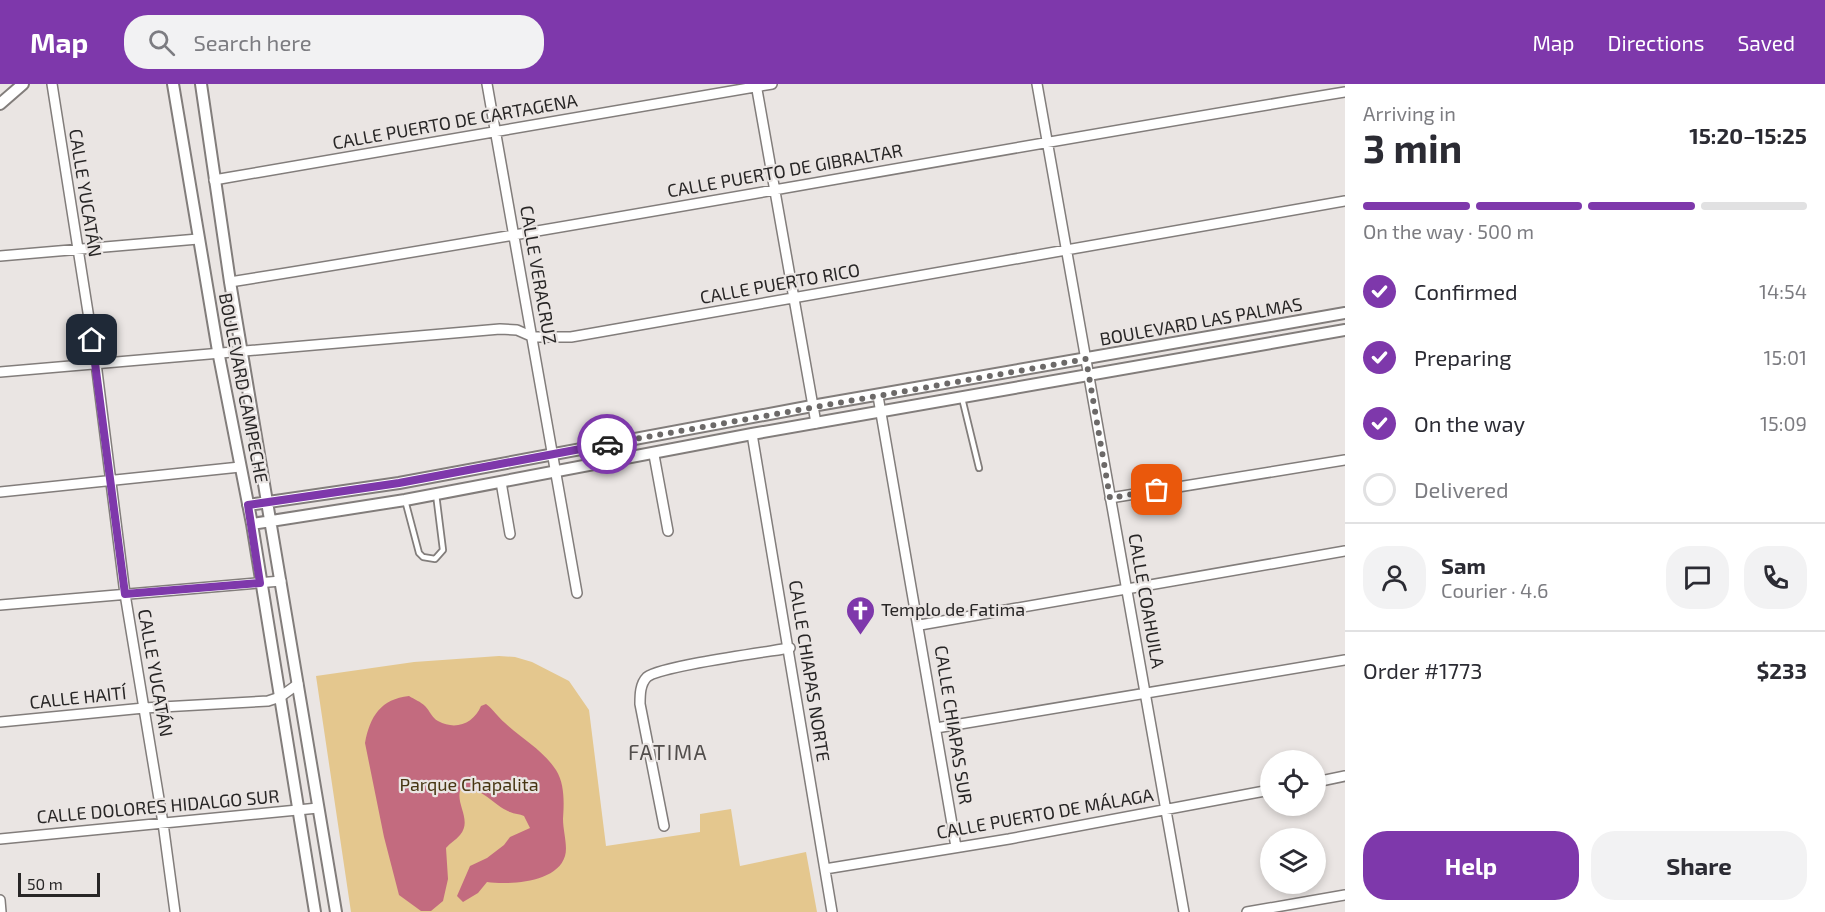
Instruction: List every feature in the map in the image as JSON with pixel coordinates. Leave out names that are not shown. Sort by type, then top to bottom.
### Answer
[{"type":"street","points":[[0,104],[12,84]]},
{"type":"street","points":[[0,104],[23,84]]},
{"type":"street","name":"CALLE YUCATÁN","points":[[52,84],[96,363],[125,594],[163,823],[175,912]]},
{"type":"street","points":[[174,89],[186,84]]},
{"type":"street","name":"CALLE VERACRUZ","points":[[487,84],[577,593]]},
{"type":"street","name":"CALLE PUERTO DE CARTAGENA","points":[[214,180],[772,84]]},
{"type":"street","name":"CALLE COAHUILA","points":[[1037,84],[1184,912]]},
{"type":"street","points":[[756,85],[816,423]]},
{"type":"street","name":"BOULEVARD CAMPECHE","points":[[198,86],[336,912]]},
{"type":"street","name":"BOULEVARD CAMPECHE","points":[[174,89],[218,351],[252,524],[315,912]]},
{"type":"street","name":"CALLE PUERTO DE GIBRALTAR","points":[[230,282],[515,237],[1047,141],[1345,92]]},
{"type":"street","name":"CALLE PUERTO RICO","points":[[0,372],[218,351],[500,329],[517,330],[533,337],[557,339],[625,330],[793,298],[1345,201]]},
{"type":"street","points":[[0,256],[198,239]]},
{"type":"street","name":"BOULEVARD LAS PALMAS","points":[[248,505],[399,483],[812,406],[1345,313]]},
{"type":"street","name":"BOULEVARD LAS PALMAS","points":[[252,524],[405,500],[654,455],[752,434],[1345,330]]},
{"type":"street","name":"CALLE CHIAPAS SUR","points":[[878,396],[920,625],[956,847]]},
{"type":"street","name":"CALLE CHIAPAS NORTE","points":[[752,434],[790,648],[832,912]]},
{"type":"street","points":[[654,455],[668,531]]},
{"type":"street","points":[[1110,498],[1345,460]]},
{"type":"street","points":[[0,492],[240,467]]},
{"type":"street","points":[[501,482],[510,534]]},
{"type":"street","points":[[920,625],[1345,550]]},
{"type":"street","points":[[0,605],[281,581]]},
{"type":"street","points":[[664,826],[640,704],[642,685],[646,678],[673,669],[790,648]]},
{"type":"street","points":[[936,728],[1345,660]]},
{"type":"street","name":"CALLE HAITÍ","points":[[0,723],[144,708],[257,701],[280,697],[298,684]]},
{"type":"street","points":[[1326,780],[1345,776]]},
{"type":"street","name":"CALLE PUERTO DE MÁLAGA","points":[[825,869],[1260,792]]},
{"type":"street","name":"CALLE DOLORES HIDALGO SUR","points":[[0,839],[318,808]]},
{"type":"street","points":[[1247,912],[1345,895]]},
{"type":"street","points":[[0,900],[1,912]]},
{"type":"lane","points":[[962,398],[979,468]]},
{"type":"lane","points":[[405,500],[419,553],[423,557],[435,559],[443,550],[435,494]]},
{"type":"green space","name":"Parque Chapalita","points":[[515,657],[532,662],[569,681],[589,710],[606,846],[700,832],[700,814],[731,809],[740,866],[806,852],[817,912],[351,912],[316,676],[414,662]]},
{"type":"shaded area","points":[[409,696],[423,705],[436,720],[451,725],[464,724],[469,721],[481,706],[486,704],[551,763],[559,776],[562,788],[566,848],[565,856],[553,872],[543,877],[519,882],[487,882],[478,893],[463,902],[457,896],[470,866],[487,858],[504,845],[510,837],[530,828],[524,816],[504,809],[475,790],[461,788],[459,794],[465,823],[460,835],[446,848],[448,879],[443,901],[431,911],[421,911],[399,895],[384,837],[365,743],[370,725],[378,710],[391,701]]},
{"type":"way so far","points":[[607,444],[1086,359],[1110,498],[1157,490]]},
{"type":"place","name":"Templo de Fatima","points":[[860,636]]},
{"type":"district","name":"FATIMA","points":[[668,753]]},
{"type":"route","points":[[92,340],[125,594],[260,583],[248,505],[399,483],[607,444]]}]
